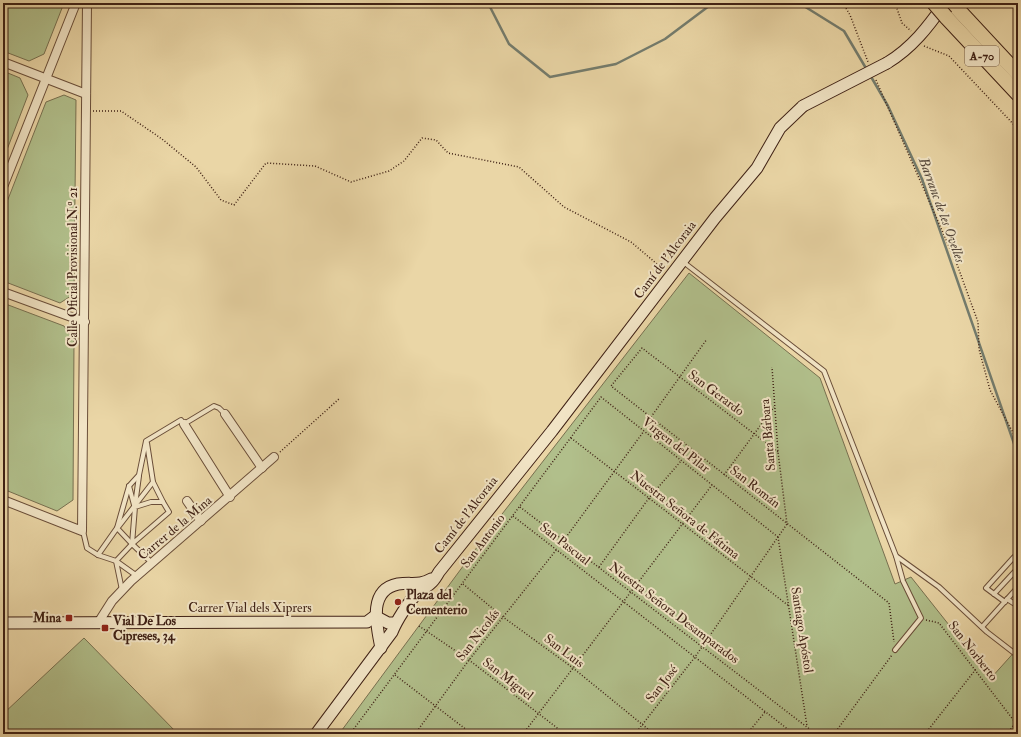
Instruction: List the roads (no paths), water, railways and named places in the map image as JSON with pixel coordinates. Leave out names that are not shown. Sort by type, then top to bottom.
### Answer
[{"type":"highway","name":"A-70","points":[[934,3],[950,8],[1018,74]]},
{"type":"highway","name":"A-70","points":[[950,8],[1018,94]]},
{"type":"street","points":[[3,187],[76,3]]},
{"type":"street","name":"Calle Oficial Provisional N.º 21","points":[[82,531],[87,3]]},
{"type":"street","name":"Camí de l'Alcoraia","points":[[439,572],[552,431],[682,261],[757,168],[780,128],[803,106],[902,54],[926,29],[950,8]]},
{"type":"street","points":[[3,62],[86,94]]},
{"type":"street","points":[[3,292],[85,322]]},
{"type":"street","points":[[225,414],[262,468]]},
{"type":"street","points":[[184,424],[230,497]]},
{"type":"street","name":"Carrer de la Mina","points":[[98,623],[106,608],[122,590],[274,457]]},
{"type":"street","points":[[3,500],[82,531]]},
{"type":"street","points":[[187,501],[201,521]]},
{"type":"street","points":[[381,648],[375,616],[375,609],[380,598],[387,590],[397,584],[423,584],[439,572]]},
{"type":"street","points":[[316,734],[381,648],[392,632],[395,623],[417,593],[429,586],[439,572]]},
{"type":"street","points":[[408,583],[417,593]]},
{"type":"street","points":[[375,616],[388,623],[395,623]]},
{"type":"street","name":"Carrer Vial dels Xiprers","points":[[3,623],[367,622],[375,616]]},
{"type":"lane","points":[[682,261],[824,372],[896,556],[904,581],[921,618],[895,650]]},
{"type":"lane","points":[[132,544],[139,476],[146,441],[181,420],[184,424],[214,406],[219,408],[225,414]]},
{"type":"lane","points":[[116,561],[132,544],[169,512],[153,482],[146,441]]},
{"type":"lane","points":[[117,528],[129,486],[139,476]]},
{"type":"lane","points":[[98,555],[153,482]]},
{"type":"lane","points":[[129,486],[135,507]]},
{"type":"lane","points":[[135,507],[151,502],[163,502]]},
{"type":"lane","points":[[117,528],[152,563]]},
{"type":"lane","points":[[82,531],[87,548],[98,555],[116,561],[137,576]]},
{"type":"lane","points":[[896,556],[939,587],[982,627],[1018,656]]},
{"type":"lane","points":[[1018,559],[1014,557],[986,588],[1006,601],[1018,606]]},
{"type":"lane","points":[[116,561],[122,590]]},
{"type":"lane","points":[[994,594],[1018,568]]},
{"type":"lane","points":[[982,627],[1018,587]]},
{"type":"lane","points":[[1013,592],[1018,596]]},
{"type":"waterway","name":"Barranc de les Ovelles","points":[[488,3],[509,44],[550,77],[616,64],[665,39],[713,3]]},
{"type":"waterway","name":"Barranc de les Ovelles","points":[[799,3],[844,31],[867,70]]},
{"type":"waterway","name":"Barranc de les Ovelles","points":[[870,75],[888,106],[922,179],[1018,455]]},
{"type":"place","name":"Plaza del Cementerio","points":[[398,602]]},
{"type":"place","name":"Mina","points":[[69,618]]},
{"type":"place","name":"Vial De Los Cipreses, 34","points":[[105,628]]}]
